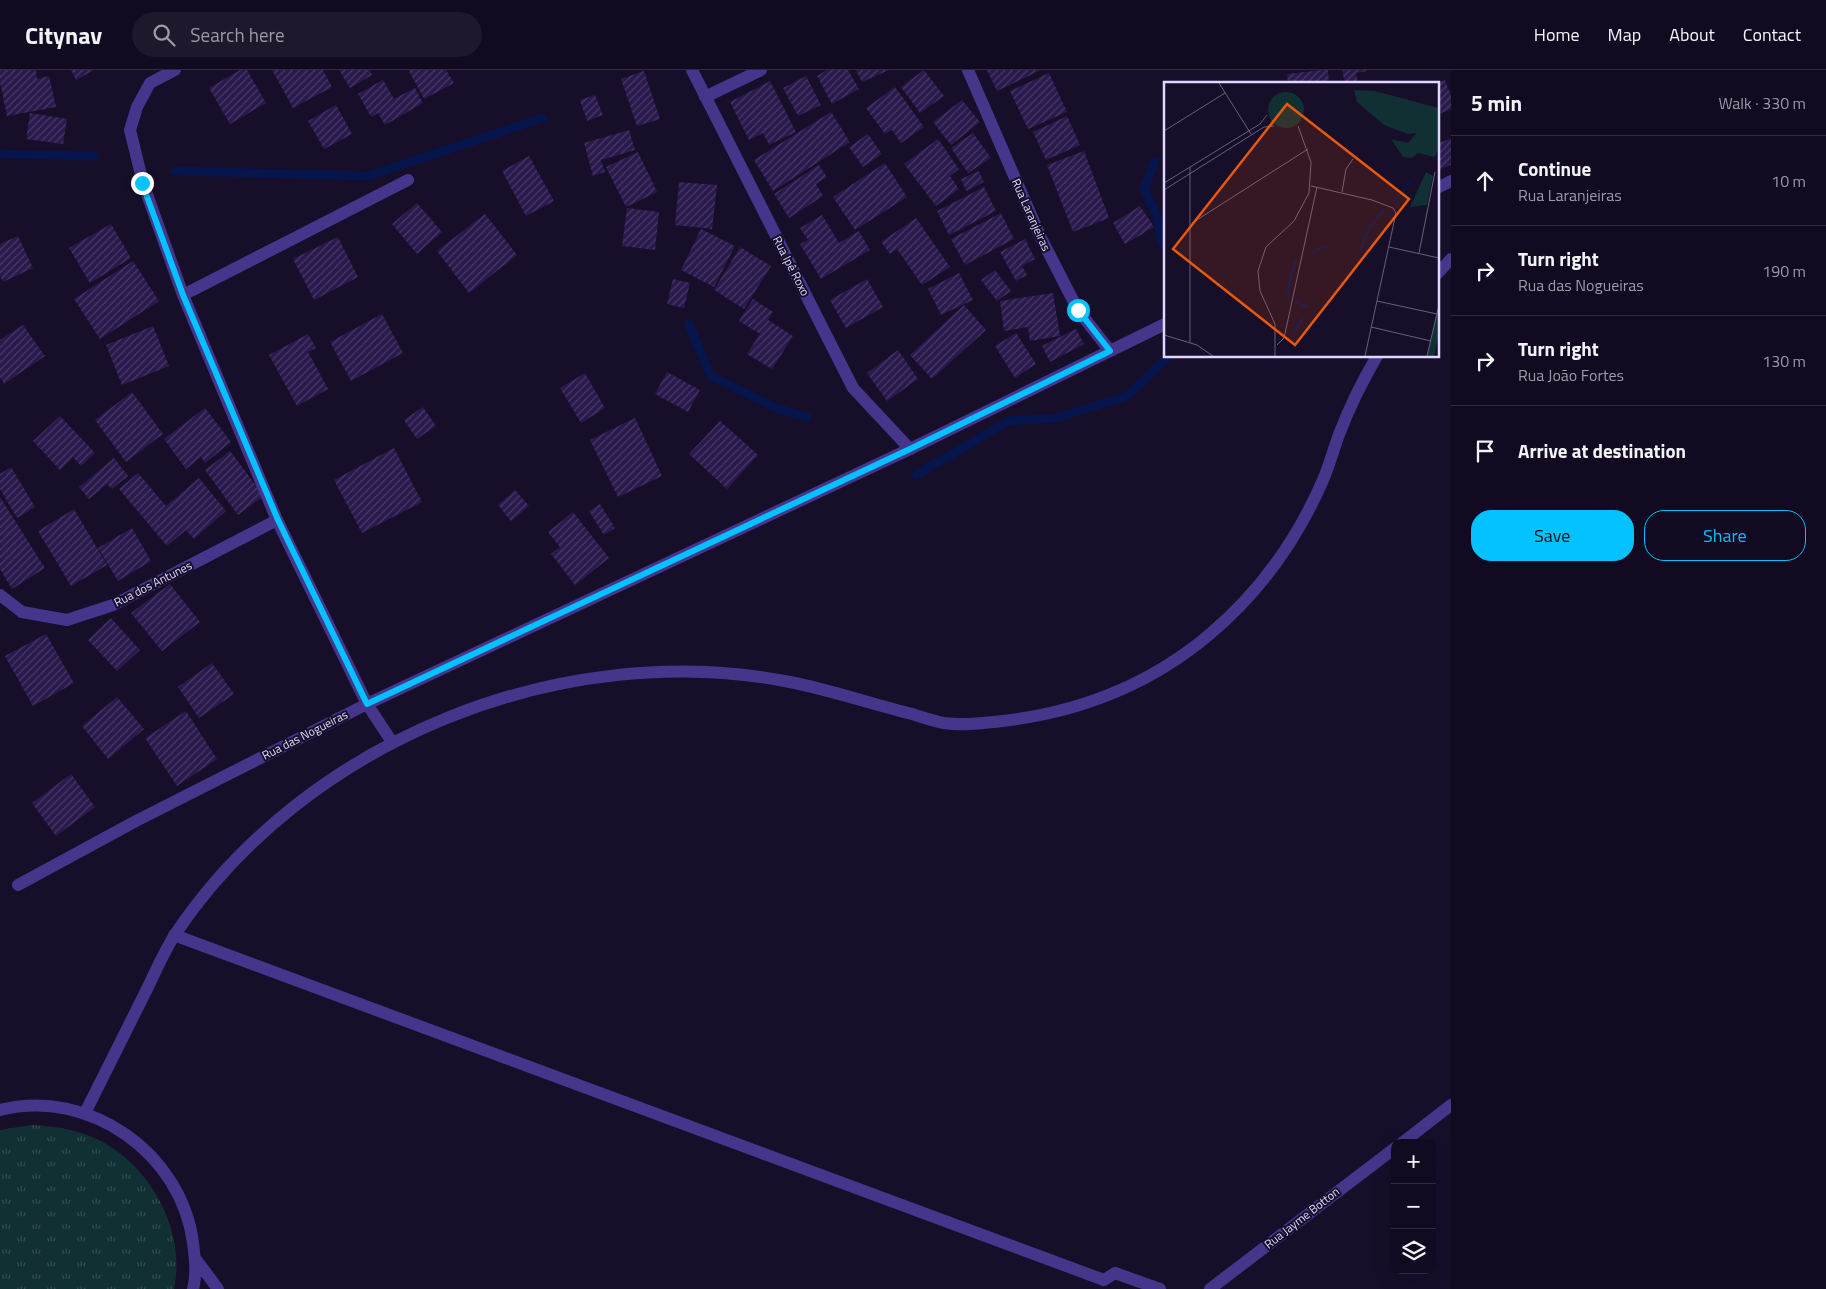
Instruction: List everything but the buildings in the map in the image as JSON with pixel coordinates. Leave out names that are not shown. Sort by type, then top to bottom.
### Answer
[{"type":"street","points":[[175,70],[150,83],[137,107],[130,130],[142,183],[183,295],[278,520],[367,704],[392,742]]},
{"type":"street","name":"Rua Ipê Roxo","points":[[692,70],[853,388],[910,449]]},
{"type":"street","points":[[705,97],[761,70]]},
{"type":"street","name":"Rua Laranjeiras","points":[[968,70],[1045,246],[1078,310],[1110,351]]},
{"type":"street","points":[[183,295],[408,180]]},
{"type":"street","points":[[1438,188],[1451,181]]},
{"type":"street","points":[[1438,273],[1451,259]]},
{"type":"street","name":"Rua das Nogueiras","points":[[18,885],[136,822],[367,704],[910,449],[1164,324]]},
{"type":"street","points":[[85,1113],[174,935],[204,895],[274,823],[314,792],[392,742],[444,718],[491,701],[589,678],[639,673],[690,672],[740,675],[790,682],[947,724],[987,723],[1027,718],[1066,710],[1105,697],[1141,680],[1176,660],[1208,636],[1266,579],[1289,546],[1309,511],[1326,474],[1338,435],[1354,397],[1376,358]]},
{"type":"street","name":"Rua dos Antunes","points":[[0,595],[22,612],[67,620],[113,605],[278,520]]},
{"type":"street","points":[[174,935],[1104,1284],[1115,1273],[1160,1289]]},
{"type":"street","points":[[0,1110],[30,1106],[58,1107],[85,1113],[110,1124],[134,1139],[154,1157],[171,1179],[183,1204],[192,1230],[195,1258],[194,1289]]},
{"type":"street","points":[[1407,1139],[1451,1106]]},
{"type":"street","name":"Rua Jayme Botton","points":[[1210,1289],[1391,1151]]},
{"type":"street","points":[[195,1258],[218,1289]]},
{"type":"green space","points":[[31,1125],[67,1129],[93,1137],[119,1153],[136,1167],[150,1185],[170,1224],[175,1246],[174,1289],[0,1289],[0,1130]]},
{"type":"waterway","points":[[175,171],[368,176],[543,118]]},
{"type":"waterway","points":[[0,154],[94,156]]},
{"type":"waterway","points":[[1155,162],[1144,189],[1157,216],[1161,240],[1164,246]]},
{"type":"waterway","points":[[689,325],[711,376],[776,408],[807,417]]},
{"type":"waterway","points":[[916,475],[1009,421],[1056,418],[1127,396],[1167,358]]},
{"type":"route","points":[[142,183],[183,295],[278,520],[367,704],[910,449],[1110,351],[1078,310]]}]
